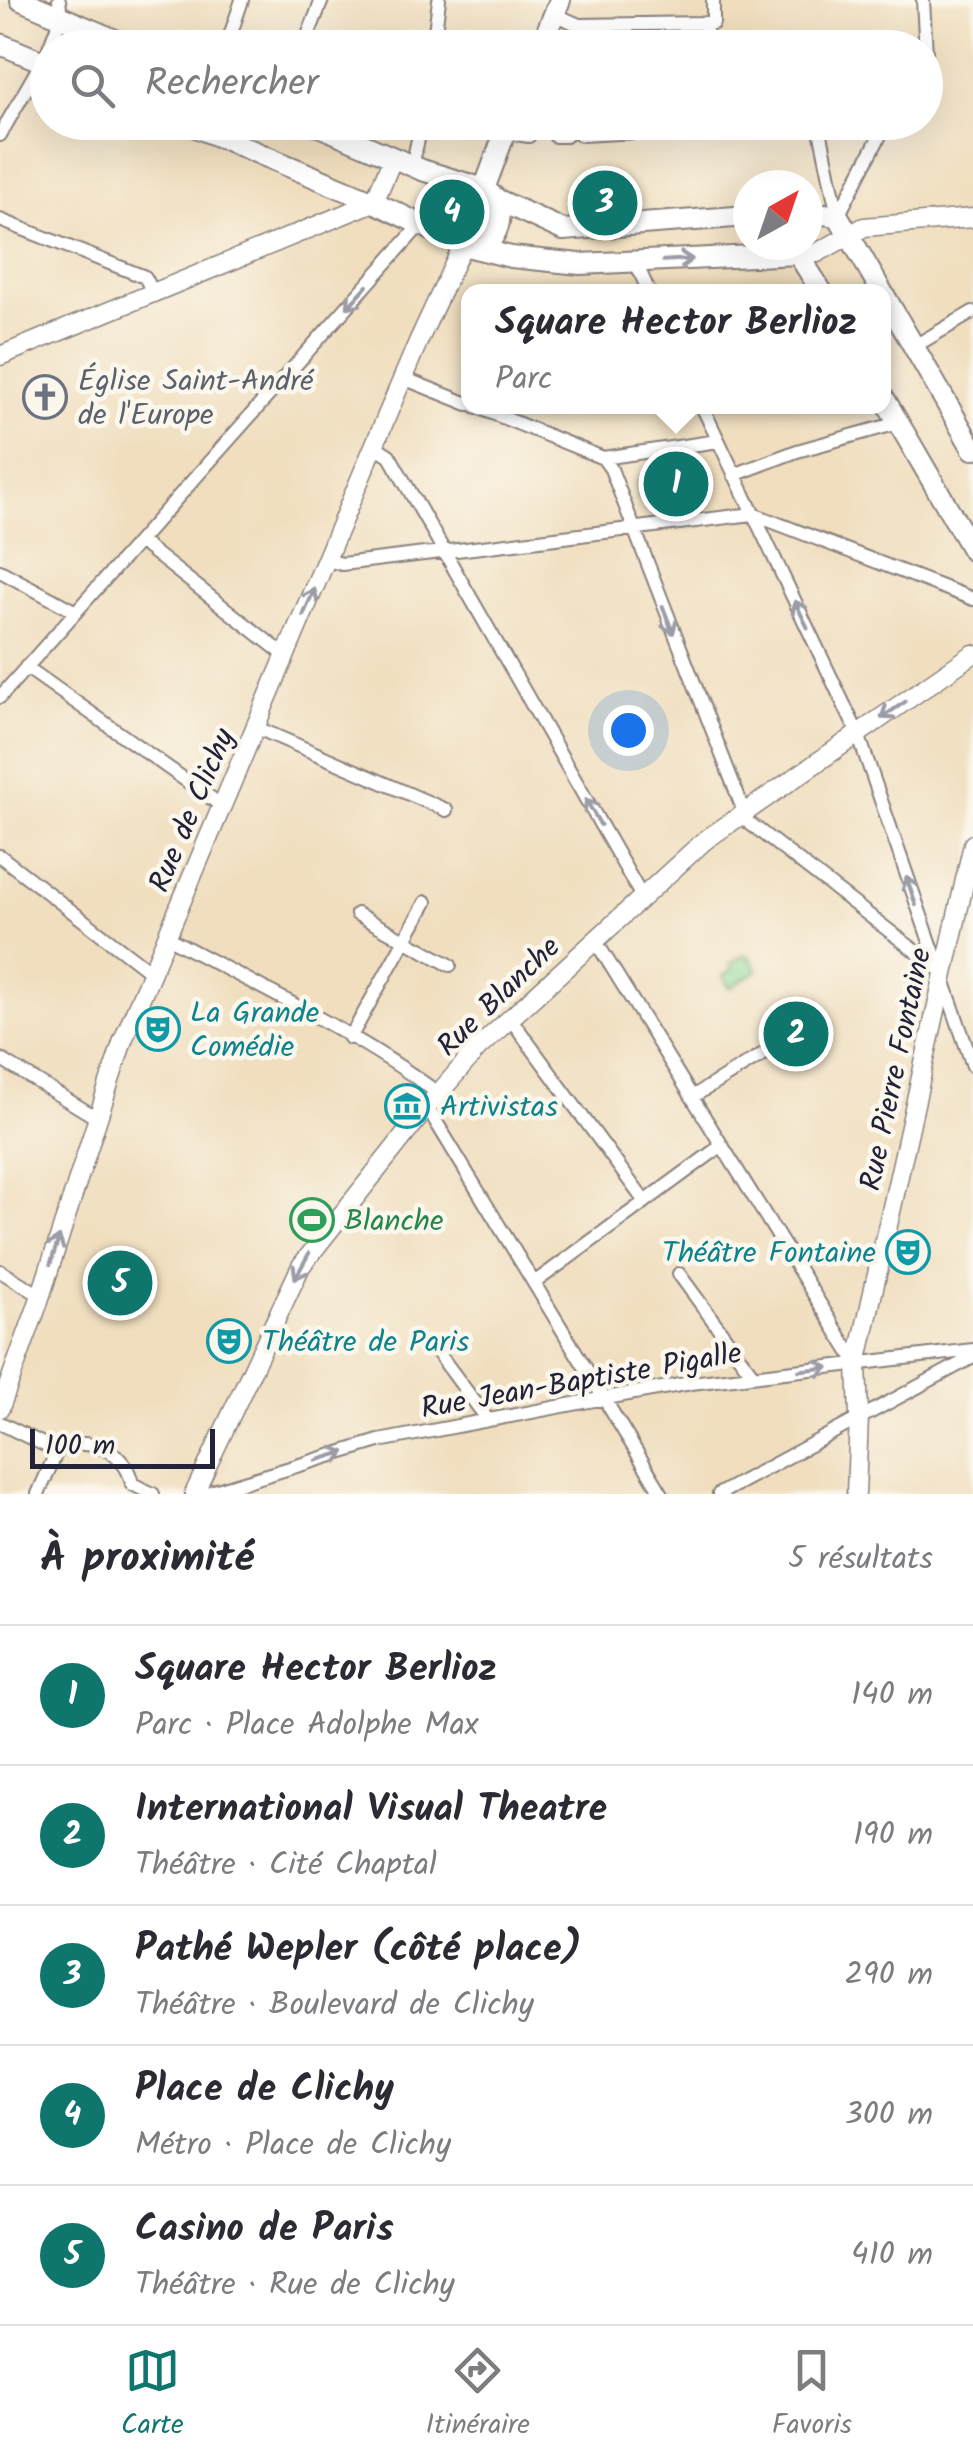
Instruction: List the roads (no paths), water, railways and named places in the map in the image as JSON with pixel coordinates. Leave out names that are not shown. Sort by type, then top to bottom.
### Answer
[{"type":"main road","points":[[21,0],[60,8],[101,30]]},
{"type":"main road","points":[[0,44],[30,52]]},
{"type":"main road","points":[[227,140],[453,240],[527,260],[580,264],[733,254]]},
{"type":"main road","points":[[352,140],[482,191],[563,230],[733,217]]},
{"type":"main road","points":[[453,240],[442,214],[448,199],[482,191],[512,140]]},
{"type":"main road","points":[[482,191],[501,216],[498,232],[484,248]]},
{"type":"main road","points":[[823,214],[838,216],[857,231],[879,284]]},
{"type":"main road","points":[[804,260],[818,284]]},
{"type":"main road","points":[[891,307],[973,449]]},
{"type":"main road","points":[[891,410],[973,550]]},
{"type":"street","points":[[232,30],[242,0]]},
{"type":"street","points":[[310,30],[322,0]]},
{"type":"street","points":[[435,30],[439,0]]},
{"type":"street","points":[[557,7],[578,25],[713,24],[713,0]]},
{"type":"street","points":[[923,0],[925,30]]},
{"type":"street","points":[[706,24],[706,30]]},
{"type":"street","points":[[0,134],[30,84]]},
{"type":"street","points":[[0,356],[374,202],[413,140]]},
{"type":"street","points":[[822,140],[838,216]]},
{"type":"street","points":[[838,216],[878,140]]},
{"type":"street","points":[[823,249],[857,231],[973,218]]},
{"type":"street","points":[[0,220],[144,277],[154,294]]},
{"type":"street","points":[[0,697],[422,224]]},
{"type":"street","name":"Rue de Clichy","points":[[0,1408],[123,1040],[404,378],[453,240]]},
{"type":"street","points":[[636,262],[646,284]]},
{"type":"street","points":[[913,347],[973,312]]},
{"type":"street","points":[[404,378],[461,401]]},
{"type":"street","points":[[494,414],[603,458],[718,442]]},
{"type":"street","points":[[706,414],[858,734],[973,1066]]},
{"type":"street","points":[[734,475],[797,451],[898,422]]},
{"type":"street","points":[[375,446],[389,455],[642,897]]},
{"type":"street","points":[[603,458],[611,469],[748,822],[941,976]]},
{"type":"street","points":[[327,560],[342,564],[753,514],[973,599]]},
{"type":"street","points":[[139,541],[286,656]]},
{"type":"street","points":[[0,571],[76,612]]},
{"type":"street","name":"Rue Blanche","points":[[194,1494],[301,1266],[478,1048],[704,841],[973,654]]},
{"type":"street","points":[[26,667],[222,806]]},
{"type":"street","points":[[256,727],[446,810]]},
{"type":"street","name":"Rue Pierre Fontaine","points":[[856,1494],[857,1364],[973,844]]},
{"type":"street","points":[[0,856],[152,972]]},
{"type":"street","points":[[350,1038],[426,902]]},
{"type":"street","points":[[357,914],[450,965]]},
{"type":"street","points":[[167,937],[417,1077],[602,1399],[662,1494]]},
{"type":"street","points":[[595,940],[857,1364]]},
{"type":"street","points":[[510,1018],[645,1202]]},
{"type":"street","points":[[692,1097],[783,1042]]},
{"type":"street","points":[[0,1059],[97,1118]]},
{"type":"street","points":[[534,1283],[721,1146]]},
{"type":"street","points":[[0,1270],[40,1295]]},
{"type":"street","points":[[678,1274],[753,1375]]},
{"type":"street","points":[[436,1350],[488,1420]]},
{"type":"street","points":[[718,1494],[973,1354]]},
{"type":"street","name":"Rue Jean-Baptiste Pigalle","points":[[204,1494],[380,1441],[602,1399],[753,1375],[973,1354]]},
{"type":"street","points":[[0,1423],[56,1451]]},
{"type":"street","points":[[38,1494],[56,1451],[76,1443],[106,1450],[127,1468],[129,1489],[154,1494]]},
{"type":"place","name":"Pathé Wepler (côté place)","points":[[605,203]]},
{"type":"place","name":"Place de Clichy","points":[[452,212]]},
{"type":"place","name":"Église Saint-André de l'Europe","points":[[45,397]]},
{"type":"place","name":"Square Hector Berlioz","points":[[676,484]]},
{"type":"place","name":"La Grande Comédie","points":[[158,1029]]},
{"type":"place","name":"International Visual Theatre","points":[[796,1034]]},
{"type":"place","name":"Artivistas","points":[[407,1106]]},
{"type":"place","name":"Blanche","points":[[312,1220]]},
{"type":"place","name":"Théâtre Fontaine","points":[[908,1252]]},
{"type":"place","name":"Casino de Paris","points":[[120,1283]]},
{"type":"place","name":"Théâtre de Paris","points":[[229,1341]]}]
